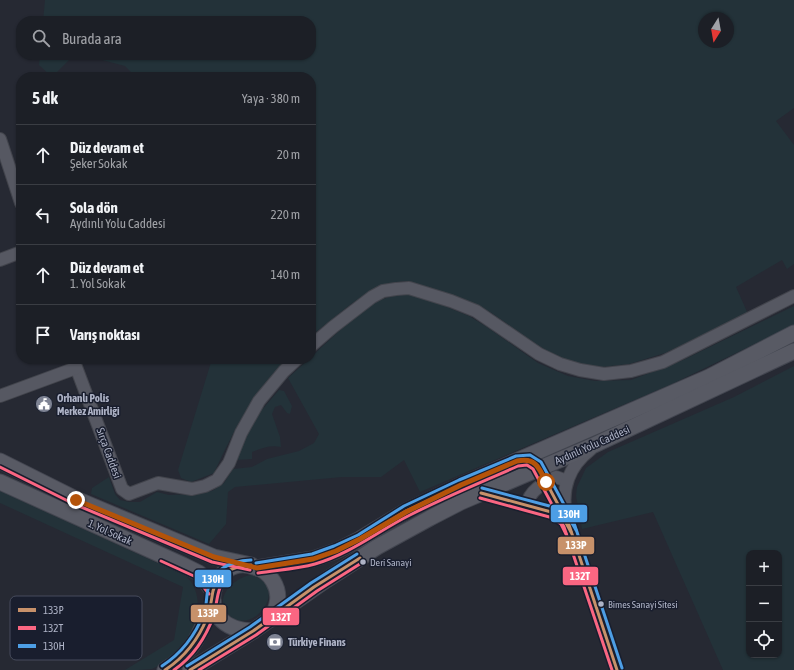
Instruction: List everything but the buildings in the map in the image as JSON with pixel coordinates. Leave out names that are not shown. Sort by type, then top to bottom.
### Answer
[{"type":"main road","name":"Aydınlı Yolu Caddesi","points":[[254,566],[313,559],[336,551],[406,512],[461,485],[709,377],[794,332]]},
{"type":"main road","name":"Aydınlı Yolu Caddesi","points":[[271,619],[314,587],[377,547],[430,518],[481,493],[552,474],[599,443],[794,351]]},
{"type":"main road","name":"1. Yol Sokak","points":[[0,461],[76,500],[214,557],[254,566]]},
{"type":"main road","name":"1. Yol Sokak","points":[[0,482],[199,573],[213,596]]},
{"type":"main road","points":[[69,513],[76,500]]},
{"type":"main road","points":[[165,670],[186,655],[196,642],[204,626],[216,582],[222,574],[231,568],[241,565],[254,566],[262,569],[270,576],[276,586],[278,598],[276,609],[271,619],[190,670]]},
{"type":"main road","points":[[213,596],[216,612],[222,621],[232,628],[253,631]]},
{"type":"street","points":[[0,140],[16,187]]},
{"type":"street","points":[[0,260],[16,254]]},
{"type":"street","points":[[316,341],[332,327],[372,297],[384,291],[409,288],[476,311],[539,354],[560,364],[580,370],[604,374],[631,371],[663,362],[794,296]]},
{"type":"street","points":[[0,396],[75,364]]},
{"type":"street","name":"Sırça Caddesi","points":[[75,364],[122,489],[129,494],[158,483],[192,489],[205,486],[217,480],[229,463],[241,433],[259,400],[292,364]]},
{"type":"street","points":[[552,474],[574,466],[580,458],[599,443]]},
{"type":"street","points":[[544,450],[617,670]]},
{"type":"street","points":[[517,461],[528,460],[533,462],[552,474],[565,489],[564,505],[569,525]]},
{"type":"street","points":[[530,506],[543,504],[547,500],[552,474]]},
{"type":"street","points":[[481,493],[555,513],[564,519],[569,525]]},
{"type":"shaded area","points":[[45,0],[794,0],[794,108],[776,121],[794,145],[794,264],[787,269],[782,260],[736,287],[748,314],[665,353],[629,364],[602,367],[560,359],[490,312],[464,299],[409,281],[396,282],[377,287],[351,304],[316,332],[316,72],[131,72],[125,66],[102,60],[316,60],[316,16],[43,16]]},
{"type":"shaded area","points":[[40,60],[69,60],[57,72],[47,72],[39,65]]},
{"type":"shaded area","points":[[409,294],[469,316],[538,363],[568,376],[595,381],[631,380],[681,361],[794,306],[794,325],[672,384],[420,492],[404,460],[381,477],[342,477],[235,487],[228,492],[226,524],[209,544],[91,494],[92,488],[109,477],[115,494],[120,500],[129,502],[140,502],[157,492],[169,495],[197,494],[212,491],[224,483],[233,469],[252,467],[267,459],[299,451],[314,443],[319,434],[288,378],[303,364],[316,364],[316,352],[351,320],[377,301],[392,296]]},
{"type":"shaded area","points":[[210,364],[282,364],[264,384],[245,412],[214,473],[191,482],[181,478],[178,470]]},
{"type":"shaded area","points":[[794,366],[794,670],[723,670],[653,512],[582,529],[576,496],[577,487],[586,468],[608,452],[734,397]]},
{"type":"shaded area","points":[[279,390],[284,391],[292,406],[290,414],[287,413],[281,405],[275,407],[272,414],[280,437],[281,447],[273,446],[263,448],[252,452],[252,459],[236,460],[251,427],[260,412]]},
{"type":"shaded area","points":[[0,491],[186,576],[192,583],[195,591],[198,608],[195,625],[184,649],[169,660],[152,669],[125,670],[174,640],[183,587],[0,503]]},
{"type":"shaded area","points":[[251,575],[263,582],[268,591],[268,601],[262,610],[254,617],[245,621],[235,619],[226,611],[223,605],[225,593],[239,579]]},
{"type":"transit line","name":"130H","points":[[256,563],[312,554],[334,546],[358,535],[404,506],[459,480],[516,456],[530,455],[541,462],[574,523],[622,668]]},
{"type":"transit line","name":"133P","points":[[257,568],[313,559],[336,551],[360,539],[406,511],[517,461],[528,460],[537,465],[569,525],[617,670]]},
{"type":"transit line","name":"132T","points":[[258,573],[301,567],[328,560],[398,521],[437,502],[518,466],[527,465],[533,469],[564,527],[612,670]]},
{"type":"transit line","name":"132T","points":[[0,467],[74,504],[212,562],[250,570]]},
{"type":"transit line","name":"130H","points":[[482,488],[557,508],[569,518],[576,530]]},
{"type":"transit line","name":"133P","points":[[481,493],[555,513],[565,521],[571,532]]},
{"type":"transit line","name":"132T","points":[[480,498],[553,518],[561,524],[566,534]]},
{"type":"transit line","name":"130H","points":[[187,666],[250,627],[311,583],[357,554]]},
{"type":"transit line","name":"133P","points":[[190,670],[253,631],[314,587],[360,558]]},
{"type":"transit line","name":"130H","points":[[162,666],[182,650],[192,636],[205,610],[208,589],[214,576],[230,564],[251,560]]},
{"type":"transit line","name":"132T","points":[[161,561],[196,577],[209,594]]},
{"type":"transit line","name":"132T","points":[[199,670],[256,635],[317,591],[363,562]]},
{"type":"transit line","name":"133P","points":[[165,670],[185,654],[195,641],[207,618],[215,584],[219,579],[228,571],[251,565]]},
{"type":"transit line","name":"132T","points":[[174,670],[193,653],[203,639],[214,615],[218,593],[222,583],[230,575]]},
{"type":"place","name":"Orhanlı Polis Merkez Amirliği","points":[[44,404]]},
{"type":"place","name":"Deri Sanayi","points":[[363,562]]},
{"type":"place","name":"Bimes Sanayi Sitesi","points":[[601,604]]},
{"type":"place","name":"Türkiye Finans","points":[[275,642]]},
{"type":"route","points":[[76,500],[214,557],[251,565],[257,568],[313,559],[336,551],[406,512],[461,485],[517,461],[528,460],[533,462],[537,465],[546,482]]}]
